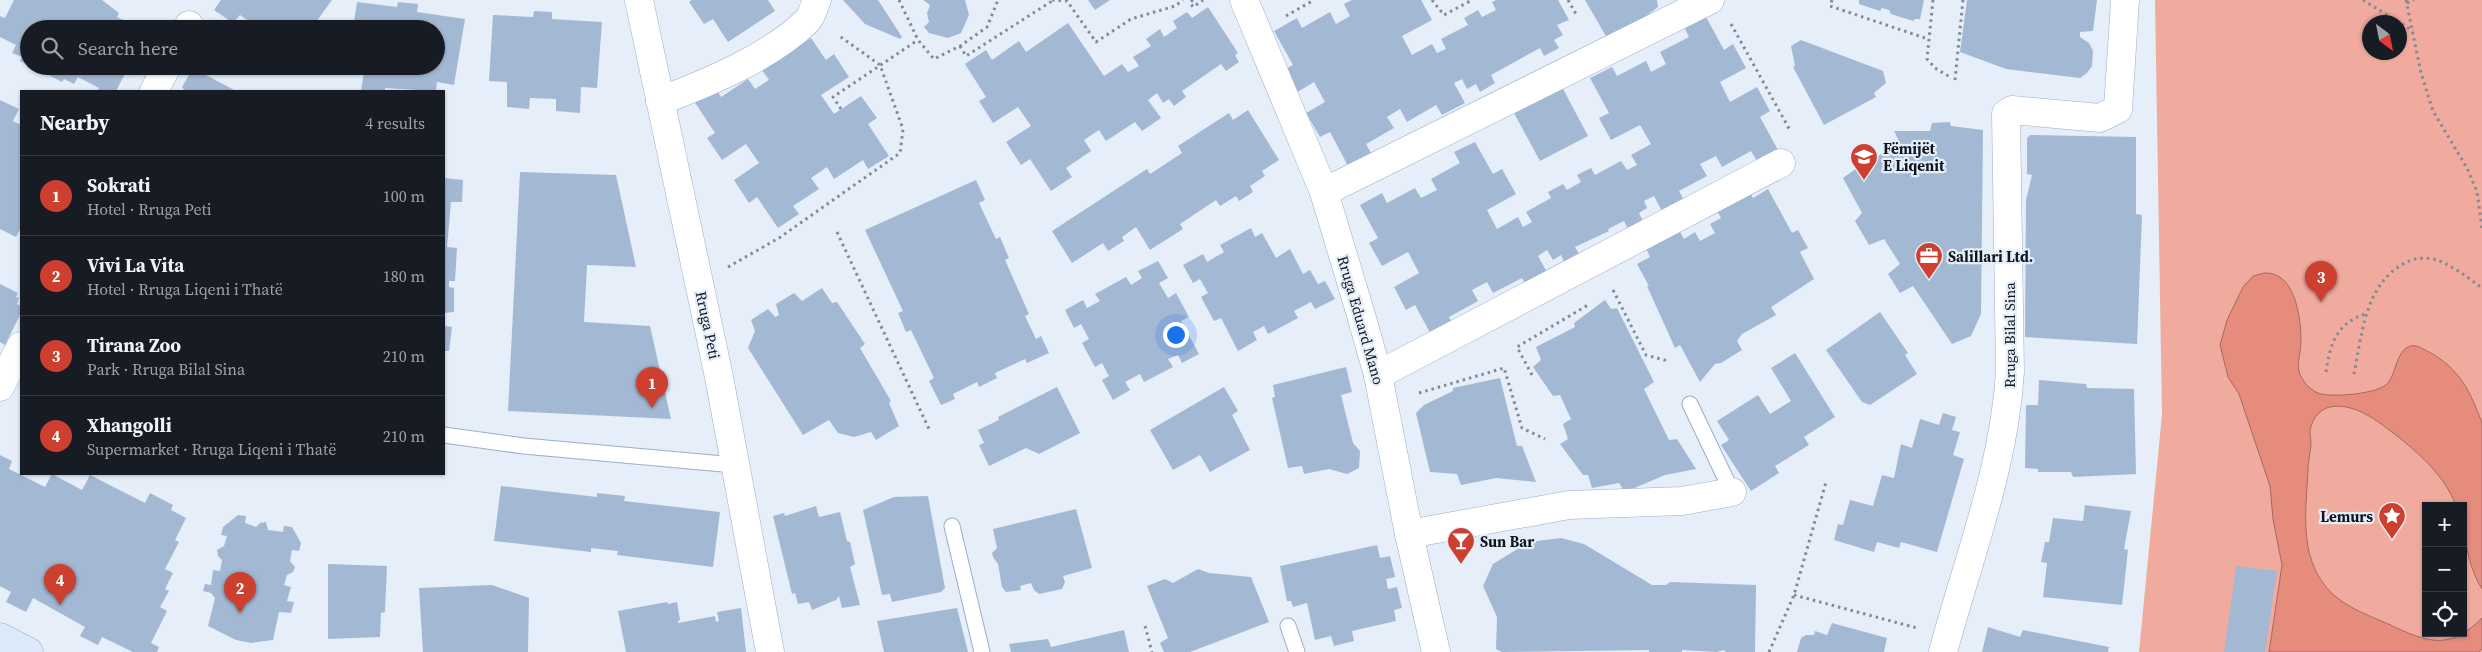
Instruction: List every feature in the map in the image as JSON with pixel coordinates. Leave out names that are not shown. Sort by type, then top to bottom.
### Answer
[{"type":"street","name":"Rruga Peti","points":[[639,0],[719,377],[770,652]]},
{"type":"street","name":"Rruga Eduard Mano","points":[[1244,0],[1324,192],[1378,375],[1436,652]]},
{"type":"street","name":"Rruga Bilal Sina","points":[[1945,644],[1995,478],[2009,397],[2006,114],[2012,110],[2100,118],[2118,109],[2125,0]]},
{"type":"street","points":[[1324,192],[1718,8]]},
{"type":"street","points":[[660,101],[713,80],[741,66],[772,46],[812,10]]},
{"type":"street","points":[[155,90],[162,75]]},
{"type":"street","points":[[1378,375],[1781,163]]},
{"type":"street","points":[[0,387],[20,348]]},
{"type":"street","points":[[1410,534],[1569,504],[1682,502],[1732,492]]},
{"type":"street","points":[[0,637],[29,652]]},
{"type":"lane","points":[[1690,404],[1732,492]]},
{"type":"lane","points":[[445,435],[494,442],[734,465]]},
{"type":"lane","points":[[952,526],[982,652]]},
{"type":"lane","points":[[1288,626],[1297,652]]},
{"type":"path","points":[[899,0],[918,40],[934,59],[960,46],[987,27],[998,0]]},
{"type":"path","points":[[960,46],[966,56],[1052,0],[1067,0],[1096,42],[1131,19],[1175,6],[1184,0]]},
{"type":"path","points":[[1192,0],[1190,2],[1193,7],[1203,0]]},
{"type":"path","points":[[1432,0],[1444,14],[1472,0]]},
{"type":"path","points":[[1568,0],[1576,14]]},
{"type":"path","points":[[1832,0],[1830,6],[1928,38]]},
{"type":"path","points":[[1933,0],[1927,59],[1935,68],[1950,77]]},
{"type":"path","points":[[1955,80],[1962,0]]},
{"type":"path","points":[[2363,0],[2413,31]]},
{"type":"path","points":[[2414,0],[2407,1],[2421,73],[2433,111],[2467,168],[2477,192],[2482,228]]},
{"type":"path","points":[[1718,8],[1792,134]]},
{"type":"path","points":[[698,283],[779,238],[900,153],[903,129],[880,65],[834,32],[812,10]]},
{"type":"path","points":[[841,109],[833,97],[918,40]]},
{"type":"path","points":[[837,232],[929,429]]},
{"type":"path","points":[[2354,374],[2366,314],[2373,294],[2397,267],[2413,259],[2439,261],[2482,288]]},
{"type":"path","points":[[1605,295],[1620,286]]},
{"type":"path","points":[[1613,290],[1646,355],[1668,361]]},
{"type":"path","points":[[1532,375],[1517,347],[1589,304]]},
{"type":"path","points":[[2326,372],[2330,346],[2341,330],[2353,318],[2366,314]]},
{"type":"path","points":[[1411,396],[1504,368],[1522,428],[1545,439]]},
{"type":"path","points":[[1769,652],[1794,594],[1826,482]]},
{"type":"path","points":[[1794,594],[1945,644]]},
{"type":"path","points":[[1145,626],[1152,652]]},
{"type":"shaded area","points":[[2155,0],[2482,0],[2482,652],[2139,652],[2162,415]]},
{"type":"shaded area","points":[[2264,273],[2274,274],[2283,279],[2289,287],[2294,297],[2300,320],[2299,371],[2304,381],[2315,392],[2343,395],[2383,387],[2391,379],[2404,350],[2414,346],[2440,359],[2463,382],[2482,423],[2482,589],[2473,570],[2467,549],[2467,502],[2454,502],[2443,481],[2423,458],[2400,438],[2360,411],[2341,406],[2331,407],[2323,410],[2316,416],[2311,426],[2306,531],[2308,546],[2317,574],[2333,595],[2359,611],[2410,634],[2432,640],[2467,637],[2467,630],[2482,618],[2482,649],[2479,652],[2269,652],[2282,565],[2273,519],[2270,486],[2239,394],[2228,377],[2220,345],[2227,320],[2243,287],[2253,276]]},
{"type":"building","points":[[14,0],[102,0],[119,13],[117,17],[123,20],[20,20],[20,56],[12,53],[16,45],[0,37],[0,16],[5,18]]},
{"type":"building","points":[[221,0],[332,0],[318,20],[247,20],[240,15],[236,20],[229,20],[214,10]]},
{"type":"building","points":[[692,0],[768,0],[775,11],[728,42],[713,19],[704,24],[689,2]]},
{"type":"building","points":[[843,0],[878,0],[902,37],[900,39],[865,24]]},
{"type":"building","points":[[923,0],[965,0],[969,15],[961,33],[948,38],[929,33],[924,27],[929,22],[927,13],[930,5]]},
{"type":"building","points":[[1088,0],[1110,0],[1095,10]]},
{"type":"building","points":[[1352,0],[1421,0],[1432,20],[1402,36],[1412,55],[1432,44],[1437,53],[1446,49],[1441,39],[1468,25],[1464,18],[1478,10],[1482,17],[1496,10],[1492,2],[1496,0],[1558,0],[1569,20],[1557,25],[1563,35],[1554,40],[1559,48],[1544,56],[1540,48],[1491,75],[1495,83],[1480,92],[1476,84],[1467,89],[1462,79],[1454,83],[1465,103],[1442,115],[1436,105],[1407,122],[1400,109],[1387,117],[1394,128],[1366,144],[1371,153],[1348,166],[1330,132],[1320,137],[1306,113],[1325,102],[1314,82],[1296,93],[1284,70],[1293,65],[1274,31],[1297,18],[1302,28],[1330,12],[1336,24],[1350,16],[1344,4]]},
{"type":"building","points":[[1585,0],[1657,0],[1658,7],[1610,43]]},
{"type":"building","points":[[1859,0],[1924,0],[1920,19],[1913,21],[1891,14],[1889,10],[1882,8],[1880,11],[1859,4]]},
{"type":"building","points":[[1967,0],[2097,0],[2093,31],[2080,32],[2080,37],[2089,43],[2093,51],[2092,66],[2080,78],[2006,69],[1960,52]]},
{"type":"building","points":[[357,2],[397,7],[398,2],[418,4],[417,12],[465,19],[454,85],[437,82],[436,90],[385,88],[385,90],[361,90],[363,75],[445,75],[445,20],[354,20]]},
{"type":"building","points":[[1208,7],[1238,53],[1235,55],[1239,62],[1226,71],[1221,64],[1182,91],[1186,97],[1174,106],[1169,99],[1163,103],[1157,93],[1148,100],[1161,118],[1142,131],[1135,122],[1106,141],[1099,130],[1084,140],[1091,151],[1066,168],[1072,177],[1051,191],[1030,159],[1021,165],[1006,142],[1031,126],[1018,107],[993,123],[979,101],[986,97],[965,64],[986,50],[992,60],[1019,41],[1026,52],[1068,23],[1104,76],[1122,64],[1128,72],[1139,66],[1133,57],[1151,46],[1146,39],[1160,29],[1164,37],[1177,28],[1173,21],[1187,12],[1192,18]]},
{"type":"building","points":[[534,11],[552,12],[552,19],[602,22],[597,88],[581,87],[580,113],[556,111],[556,99],[530,98],[529,109],[507,107],[507,82],[489,81],[493,15],[533,17]]},
{"type":"building","points":[[1705,15],[1724,50],[1733,44],[1746,68],[1720,82],[1730,102],[1757,87],[1770,111],[1760,117],[1778,150],[1757,161],[1751,151],[1722,167],[1716,156],[1700,164],[1707,176],[1679,191],[1685,202],[1663,213],[1654,196],[1644,201],[1647,208],[1639,213],[1643,221],[1628,229],[1624,221],[1608,229],[1609,231],[1575,247],[1580,255],[1565,264],[1561,255],[1553,260],[1547,250],[1538,256],[1549,276],[1527,288],[1522,278],[1493,293],[1487,282],[1472,290],[1478,301],[1449,317],[1455,327],[1433,338],[1415,305],[1406,310],[1394,287],[1419,273],[1408,252],[1382,266],[1369,243],[1378,238],[1360,205],[1382,193],[1387,203],[1415,188],[1421,198],[1437,190],[1431,179],[1460,163],[1454,152],[1475,142],[1493,174],[1502,169],[1516,194],[1487,210],[1497,229],[1518,217],[1523,227],[1532,222],[1526,212],[1551,198],[1548,192],[1563,184],[1567,190],[1581,182],[1577,175],[1591,168],[1595,175],[1621,161],[1627,170],[1637,165],[1631,155],[1651,144],[1640,125],[1611,140],[1599,118],[1609,113],[1590,78],[1612,67],[1617,76],[1646,61],[1651,72],[1666,64],[1660,52],[1689,37],[1684,27]]},
{"type":"building","points":[[811,38],[826,60],[834,54],[849,77],[821,95],[834,114],[861,96],[877,118],[868,124],[889,156],[868,169],[863,160],[834,179],[827,167],[811,178],[819,189],[793,206],[799,214],[778,228],[757,197],[749,203],[734,180],[759,163],[746,144],[722,160],[707,138],[715,133],[694,101],[715,87],[721,97],[748,79],[755,89],[769,80],[762,70]]},
{"type":"building","points":[[1801,40],[1883,71],[1886,83],[1874,93],[1876,97],[1824,125],[1793,67],[1795,66],[1791,46]]},
{"type":"building","points":[[49,75],[124,75],[117,90],[98,90],[99,88],[78,77],[74,84],[64,79],[62,82]]},
{"type":"building","points":[[189,75],[206,75],[234,90],[184,90],[182,87]]},
{"type":"building","points":[[1562,87],[1588,136],[1540,161],[1514,113]]},
{"type":"building","points":[[0,100],[19,109],[13,121],[20,124],[20,229],[16,237],[0,229]]},
{"type":"building","points":[[1248,110],[1279,160],[1262,171],[1265,176],[1250,186],[1253,192],[1239,201],[1236,196],[1220,206],[1216,200],[1180,224],[1183,229],[1150,250],[1136,227],[1122,237],[1124,241],[1108,251],[1103,243],[1072,263],[1052,231],[1147,169],[1150,174],[1182,153],[1178,146],[1229,113],[1233,120]]},
{"type":"building","points":[[1950,122],[1951,126],[1983,130],[1981,314],[1971,336],[1952,344],[1913,286],[1900,293],[1888,274],[1900,264],[1884,239],[1869,245],[1855,221],[1862,213],[1843,178],[1861,165],[1866,171],[1875,166],[1873,159],[1888,150],[1892,154],[1902,147],[1894,131],[1930,131],[1932,123]]},
{"type":"building","points":[[2030,135],[2136,137],[2136,214],[2142,215],[2137,344],[2025,337],[2026,200],[2032,175],[2027,174],[2027,138]]},
{"type":"building","points":[[520,172],[616,175],[636,267],[587,265],[584,322],[650,326],[671,419],[508,411]]},
{"type":"building","points":[[445,178],[463,180],[462,202],[451,202],[447,247],[457,248],[455,281],[449,281],[449,287],[454,288],[454,312],[445,313]]},
{"type":"building","points":[[976,180],[985,200],[979,203],[996,239],[1000,237],[1009,258],[1005,260],[1029,314],[1025,316],[1036,339],[1041,336],[1049,353],[1027,363],[1025,359],[995,373],[997,378],[979,387],[977,382],[953,394],[955,399],[941,405],[929,381],[934,378],[911,330],[906,332],[898,313],[903,311],[865,230]]},
{"type":"building","points":[[1748,189],[1753,198],[1768,189],[1792,233],[1798,230],[1808,248],[1800,252],[1814,279],[1771,307],[1776,315],[1742,334],[1737,341],[1742,350],[1721,363],[1715,364],[1700,382],[1680,345],[1675,348],[1647,286],[1649,286],[1637,264],[1650,257],[1645,246],[1678,228],[1684,239],[1695,232],[1700,241],[1715,233],[1710,224],[1721,218],[1715,207]]},
{"type":"building","points":[[1251,228],[1255,237],[1262,233],[1276,258],[1290,249],[1303,274],[1310,270],[1318,284],[1325,281],[1335,299],[1315,309],[1311,302],[1294,311],[1298,318],[1268,334],[1264,326],[1253,332],[1257,340],[1238,351],[1221,318],[1214,321],[1201,297],[1208,293],[1200,279],[1193,283],[1183,265],[1203,254],[1207,262],[1224,252],[1220,245]]},
{"type":"building","points":[[1158,261],[1168,278],[1159,283],[1168,298],[1176,293],[1189,317],[1181,321],[1199,354],[1182,363],[1178,355],[1168,359],[1173,367],[1144,382],[1140,374],[1125,382],[1130,390],[1113,400],[1102,380],[1109,376],[1102,363],[1095,367],[1082,343],[1089,339],[1081,324],[1074,328],[1065,310],[1083,300],[1087,308],[1100,301],[1095,294],[1126,277],[1131,285],[1142,278],[1138,271]]},
{"type":"building","points":[[0,284],[18,293],[16,297],[19,298],[17,304],[20,306],[20,315],[5,345],[0,342]]},
{"type":"building","points":[[822,288],[832,303],[837,302],[865,344],[860,348],[891,401],[889,403],[899,426],[876,440],[871,432],[854,437],[838,433],[829,420],[803,435],[748,348],[755,331],[751,320],[768,309],[775,317],[779,315],[776,304],[794,293],[802,301]]},
{"type":"building","points":[[1605,300],[1611,309],[1617,308],[1654,382],[1644,389],[1669,440],[1677,439],[1696,469],[1665,475],[1625,492],[1619,483],[1592,488],[1588,475],[1583,475],[1560,444],[1568,439],[1563,424],[1571,419],[1560,395],[1553,396],[1533,367],[1541,360],[1536,347],[1575,327],[1574,323]]},
{"type":"building","points":[[1880,312],[1908,353],[1905,355],[1917,374],[1870,405],[1862,402],[1826,350]]},
{"type":"building","points":[[445,326],[452,327],[449,351],[445,351]]},
{"type":"building","points":[[1795,353],[1835,417],[1804,437],[1809,445],[1775,466],[1779,473],[1751,491],[1721,445],[1729,440],[1717,421],[1758,395],[1770,414],[1791,401],[1771,368]]},
{"type":"building","points":[[1346,367],[1352,392],[1341,395],[1353,443],[1360,451],[1359,468],[1347,474],[1329,469],[1304,474],[1302,466],[1288,468],[1272,398],[1275,397],[1273,385]]},
{"type":"building","points":[[1500,378],[1517,446],[1522,446],[1536,482],[1496,478],[1461,485],[1457,474],[1430,472],[1416,413],[1424,405],[1453,391],[1453,388]]},
{"type":"building","points":[[2039,380],[2086,384],[2087,388],[2134,389],[2136,474],[2073,477],[2071,472],[2038,472],[2038,469],[2025,468],[2026,405],[2038,405]]},
{"type":"building","points":[[1057,387],[1080,433],[1039,454],[1026,448],[989,466],[979,445],[984,443],[978,430],[999,420],[998,417]]},
{"type":"building","points":[[1224,387],[1238,411],[1232,415],[1250,450],[1210,472],[1200,455],[1173,470],[1150,430]]},
{"type":"building","points":[[1943,413],[1956,417],[1952,430],[1960,432],[1953,455],[1964,459],[1937,552],[1901,542],[1899,548],[1877,542],[1874,552],[1834,540],[1838,524],[1843,525],[1850,500],[1873,506],[1882,475],[1894,478],[1901,444],[1912,448],[1920,419],[1939,425]]},
{"type":"building","points":[[0,455],[12,461],[9,469],[45,487],[51,475],[54,475],[82,490],[90,475],[145,503],[150,493],[173,505],[171,510],[186,518],[175,540],[179,542],[165,569],[173,573],[165,589],[169,591],[160,607],[167,611],[151,643],[159,647],[157,652],[133,652],[102,637],[98,645],[80,636],[85,627],[33,598],[26,612],[6,602],[11,592],[0,586]]},
{"type":"building","points":[[501,486],[597,497],[597,493],[625,496],[624,501],[720,512],[713,567],[617,555],[618,551],[591,548],[591,552],[494,541]]},
{"type":"building","points":[[928,496],[945,588],[941,592],[892,602],[890,594],[882,595],[863,510],[894,497]]},
{"type":"building","points":[[2085,505],[2131,511],[2124,549],[2128,550],[2122,605],[2043,597],[2047,563],[2041,562],[2045,542],[2049,542],[2053,518],[2083,521]]},
{"type":"building","points":[[816,506],[819,517],[840,512],[855,564],[850,567],[860,605],[842,608],[839,596],[836,600],[812,610],[809,602],[798,604],[795,593],[792,594],[773,516],[784,513],[785,516]]},
{"type":"building","points":[[1076,509],[1092,568],[1063,576],[1065,582],[1062,589],[1039,594],[1034,590],[1031,583],[1020,586],[1021,590],[1006,592],[1002,587],[998,564],[992,553],[997,548],[993,529]]},
{"type":"building","points":[[238,515],[246,516],[245,523],[256,527],[260,523],[266,522],[268,530],[283,532],[284,526],[292,527],[301,543],[299,551],[292,550],[290,561],[295,567],[293,572],[287,575],[284,585],[291,587],[287,601],[294,602],[291,613],[279,612],[273,640],[251,643],[236,640],[208,626],[215,598],[211,593],[203,591],[205,584],[211,585],[213,570],[220,571],[222,560],[218,556],[217,550],[224,546],[227,536],[221,535],[223,527]]},
{"type":"building","points":[[1561,538],[1584,544],[1652,585],[1666,585],[1670,582],[1756,585],[1755,652],[1682,650],[1682,652],[1649,652],[1649,650],[1502,652],[1496,649],[1497,617],[1483,586],[1493,564],[1529,542]]},
{"type":"building","points":[[1377,545],[1380,558],[1390,556],[1395,577],[1386,579],[1388,589],[1397,587],[1402,608],[1394,610],[1396,621],[1352,631],[1354,641],[1334,646],[1331,636],[1315,640],[1307,603],[1293,607],[1291,601],[1287,601],[1280,566]]},
{"type":"building","points":[[328,564],[387,566],[385,612],[381,613],[380,637],[328,639]]},
{"type":"building","points":[[2236,566],[2277,571],[2265,652],[2224,652]]},
{"type":"building","points":[[1198,569],[1209,573],[1251,577],[1269,622],[1190,652],[1164,652],[1160,643],[1168,638],[1147,586],[1165,579],[1173,583]]},
{"type":"building","points":[[492,585],[529,598],[528,652],[423,652],[419,588]]},
{"type":"building","points":[[667,602],[668,604],[677,602],[680,620],[678,623],[715,616],[716,622],[719,621],[717,612],[741,608],[746,652],[626,652],[618,611]]},
{"type":"building","points":[[957,608],[968,652],[884,652],[877,621]]},
{"type":"building","points":[[1832,623],[1887,638],[1884,652],[1797,652],[1801,638],[1806,635],[1814,635],[1815,631],[1827,635]]},
{"type":"building","points":[[1988,627],[2020,637],[2023,630],[2109,647],[2108,652],[1982,652]]},
{"type":"building","points":[[1124,630],[1129,652],[1011,652],[1009,644],[1048,639],[1051,647]]},
{"type":"place","name":"Fëmijët E Liqenit","points":[[1864,181]]},
{"type":"place","name":"Salillari Ltd.","points":[[1929,280]]},
{"type":"place","name":"Tirana Zoo","points":[[2321,302]]},
{"type":"place","name":"Sokrati","points":[[652,408]]},
{"type":"place","name":"Lemurs","points":[[2392,540]]},
{"type":"place","name":"Sun Bar","points":[[1461,565]]},
{"type":"place","name":"Xhangolli","points":[[60,605]]},
{"type":"place","name":"Vivi La Vita","points":[[240,613]]}]
